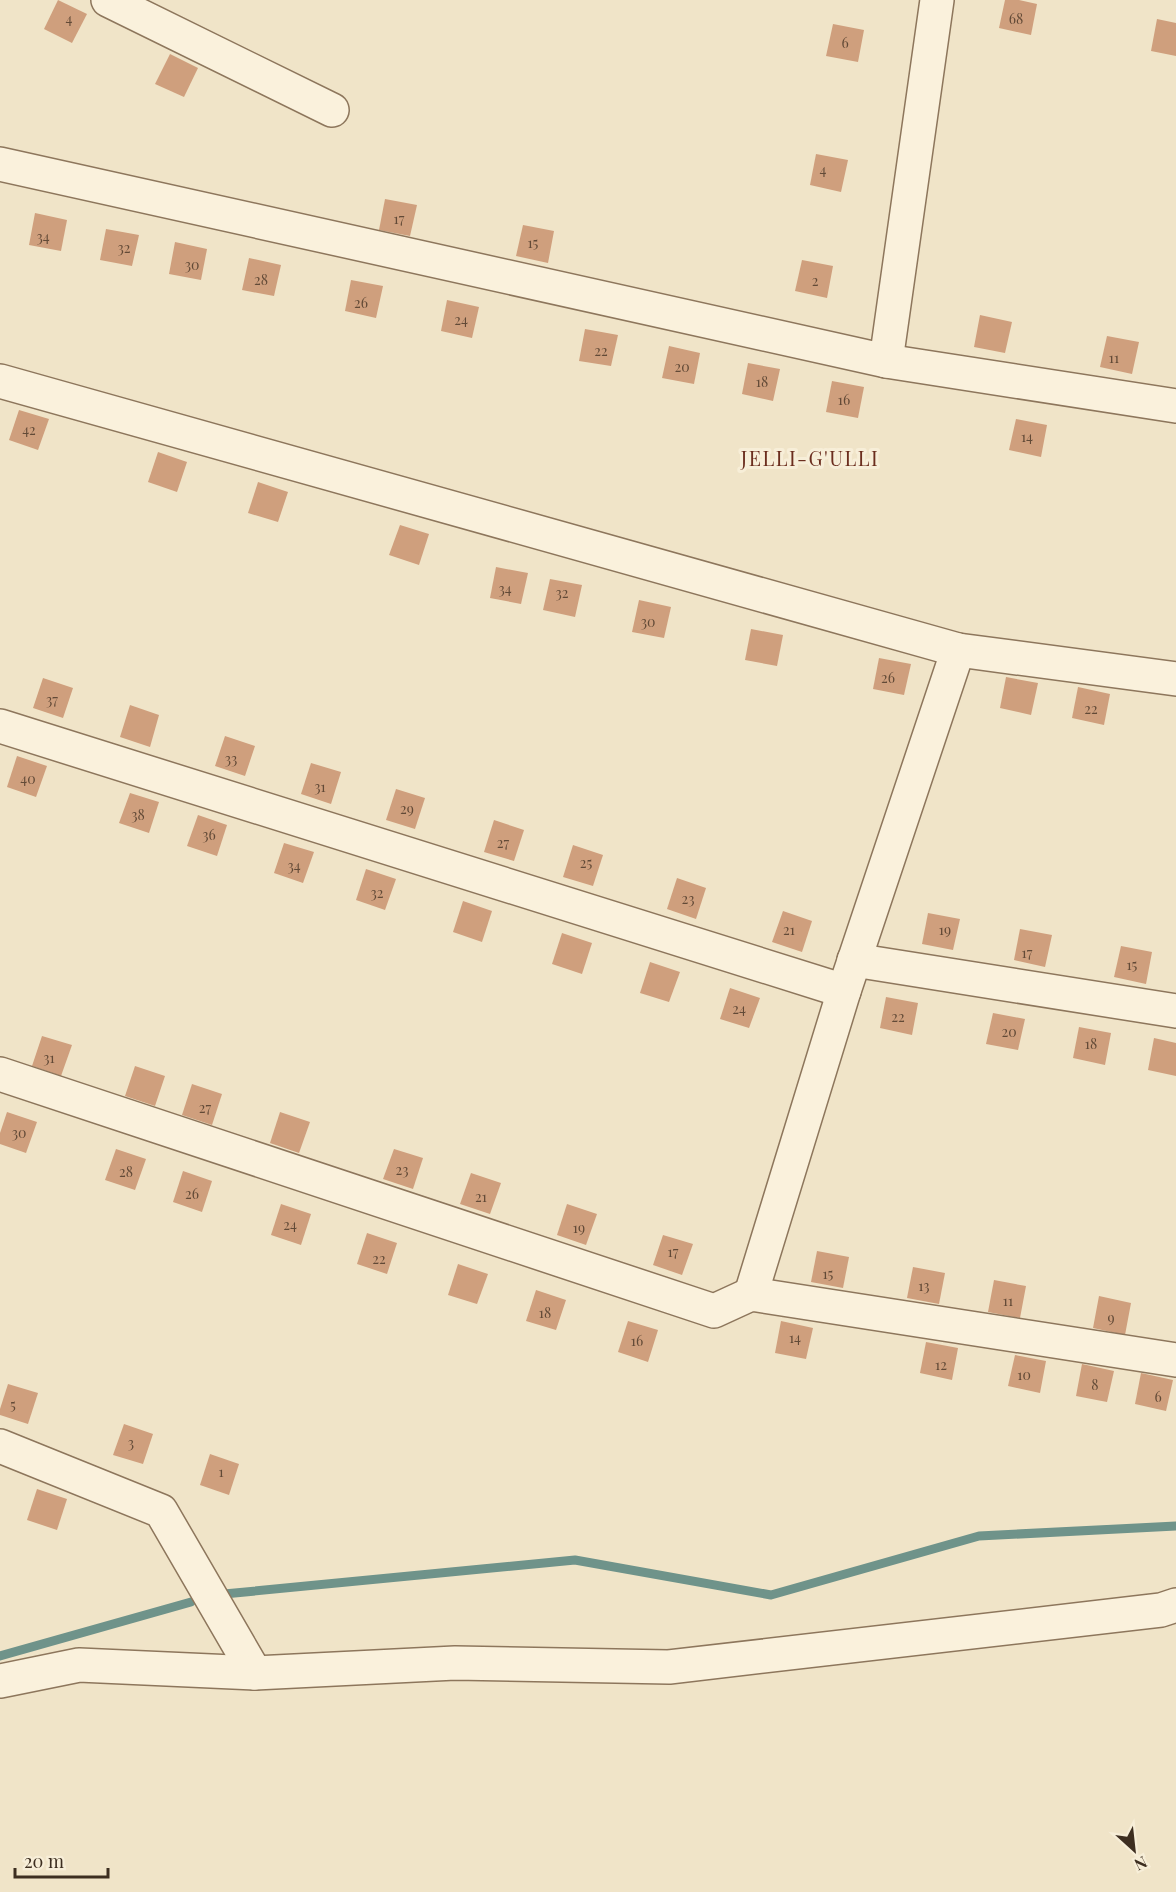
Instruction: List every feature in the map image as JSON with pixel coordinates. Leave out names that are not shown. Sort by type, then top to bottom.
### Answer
[{"type":"street","points":[[108,0],[332,110]]},
{"type":"street","points":[[886,361],[936,0]]},
{"type":"street","points":[[0,164],[886,361],[1176,406]]},
{"type":"street","points":[[0,381],[958,650],[1176,679]]},
{"type":"street","points":[[751,1294],[844,991],[958,650]]},
{"type":"street","points":[[0,726],[844,991]]},
{"type":"street","points":[[854,960],[1176,1011]]},
{"type":"street","points":[[0,1074],[714,1311],[751,1294],[1176,1360]]},
{"type":"street","points":[[0,1446],[161,1511],[255,1673]]},
{"type":"street","points":[[0,1681],[79,1665],[255,1673],[454,1663],[669,1667],[1161,1610],[1176,1605]]},
{"type":"building","points":[[58,0],[87,14],[72,43],[44,29]]},
{"type":"building","points":[[1005,0],[1037,4],[1031,35],[999,28]]},
{"type":"building","points":[[1157,19],[1176,23],[1176,56],[1151,51]]},
{"type":"building","points":[[833,24],[864,30],[858,62],[826,56]]},
{"type":"building","points":[[170,54],[198,68],[184,97],[155,84]]},
{"type":"building","points":[[816,154],[848,160],[841,192],[810,185]]},
{"type":"building","points":[[385,199],[417,205],[410,236],[379,230]]},
{"type":"building","points":[[35,213],[67,220],[61,251],[29,245]]},
{"type":"building","points":[[523,225],[554,231],[548,263],[516,256]]},
{"type":"building","points":[[106,229],[139,235],[132,266],[100,260]]},
{"type":"building","points":[[175,242],[207,249],[201,280],[169,274]]},
{"type":"building","points":[[249,258],[281,265],[274,296],[242,290]]},
{"type":"building","points":[[802,260],[833,266],[827,298],[795,291]]},
{"type":"building","points":[[351,280],[383,286],[376,318],[345,311]]},
{"type":"building","points":[[447,300],[479,307],[472,338],[441,331]]},
{"type":"building","points":[[980,315],[1012,322],[1005,353],[974,347]]},
{"type":"building","points":[[585,329],[618,335],[611,366],[579,361]]},
{"type":"building","points":[[1107,336],[1139,342],[1132,374],[1100,367]]},
{"type":"building","points":[[669,346],[700,353],[694,384],[662,378]]},
{"type":"building","points":[[748,363],[780,369],[773,401],[742,394]]},
{"type":"building","points":[[832,381],[864,387],[858,418],[826,412]]},
{"type":"building","points":[[19,410],[49,419],[38,450],[9,440]]},
{"type":"building","points":[[1016,419],[1047,425],[1041,457],[1009,450]]},
{"type":"building","points":[[158,452],[187,462],[177,492],[148,482]]},
{"type":"building","points":[[258,482],[288,492],[278,522],[248,513]]},
{"type":"building","points":[[400,525],[429,534],[419,565],[389,555]]},
{"type":"building","points":[[496,567],[528,573],[521,604],[490,598]]},
{"type":"building","points":[[550,579],[582,585],[575,617],[543,610]]},
{"type":"building","points":[[639,600],[671,607],[664,638],[632,632]]},
{"type":"building","points":[[751,629],[783,635],[777,666],[745,660]]},
{"type":"building","points":[[879,658],[911,664],[904,695],[873,689]]},
{"type":"building","points":[[1006,677],[1038,683],[1031,715],[1000,708]]},
{"type":"building","points":[[43,678],[73,688],[63,718],[33,708]]},
{"type":"building","points":[[1078,687],[1110,694],[1104,725],[1072,718]]},
{"type":"building","points":[[130,705],[159,715],[150,747],[120,737]]},
{"type":"building","points":[[225,736],[255,746],[245,776],[215,766]]},
{"type":"building","points":[[17,756],[47,766],[36,797],[7,787]]},
{"type":"building","points":[[311,763],[341,772],[331,804],[301,794]]},
{"type":"building","points":[[396,789],[425,798],[415,829],[386,820]]},
{"type":"building","points":[[130,793],[159,802],[149,833],[119,823]]},
{"type":"building","points":[[198,815],[227,825],[217,856],[187,846]]},
{"type":"building","points":[[494,820],[524,830],[514,861],[484,852]]},
{"type":"building","points":[[284,843],[314,852],[303,883],[274,873]]},
{"type":"building","points":[[573,845],[603,855],[593,886],[563,877]]},
{"type":"building","points":[[366,869],[396,879],[385,910],[356,900]]},
{"type":"building","points":[[677,878],[706,888],[696,919],[667,909]]},
{"type":"building","points":[[463,901],[492,911],[482,942],[453,932]]},
{"type":"building","points":[[783,911],[812,921],[802,952],[772,942]]},
{"type":"building","points":[[928,913],[960,919],[953,950],[922,944]]},
{"type":"building","points":[[1020,929],[1052,935],[1045,967],[1014,960]]},
{"type":"building","points":[[562,933],[592,943],[582,974],[552,964]]},
{"type":"building","points":[[1121,946],[1152,952],[1146,984],[1114,977]]},
{"type":"building","points":[[650,962],[680,972],[669,1002],[640,993]]},
{"type":"building","points":[[730,988],[760,998],[749,1028],[720,1019]]},
{"type":"building","points":[[886,997],[918,1003],[912,1035],[880,1028]]},
{"type":"building","points":[[993,1013],[1025,1019],[1018,1050],[986,1044]]},
{"type":"building","points":[[1079,1027],[1111,1033],[1105,1065],[1073,1058]]},
{"type":"building","points":[[42,1036],[72,1045],[61,1076],[32,1066]]},
{"type":"building","points":[[1154,1038],[1176,1043],[1176,1076],[1148,1070]]},
{"type":"building","points":[[135,1066],[165,1076],[155,1106],[125,1096]]},
{"type":"building","points":[[192,1084],[222,1094],[212,1125],[182,1115]]},
{"type":"building","points":[[7,1112],[37,1122],[26,1153],[0,1144],[0,1133]]},
{"type":"building","points":[[280,1112],[310,1122],[299,1153],[270,1143]]},
{"type":"building","points":[[116,1149],[146,1159],[135,1190],[105,1180]]},
{"type":"building","points":[[394,1149],[423,1158],[413,1189],[383,1179]]},
{"type":"building","points":[[183,1171],[212,1181],[202,1212],[173,1202]]},
{"type":"building","points":[[471,1173],[501,1183],[490,1214],[460,1204]]},
{"type":"building","points":[[281,1204],[311,1214],[301,1245],[271,1235]]},
{"type":"building","points":[[567,1204],[597,1214],[586,1245],[557,1235]]},
{"type":"building","points":[[367,1233],[397,1243],[387,1274],[357,1264]]},
{"type":"building","points":[[663,1235],[693,1244],[682,1275],[653,1265]]},
{"type":"building","points":[[817,1251],[849,1257],[843,1288],[811,1282]]},
{"type":"building","points":[[458,1264],[488,1274],[477,1304],[448,1295]]},
{"type":"building","points":[[913,1267],[945,1273],[939,1304],[907,1298]]},
{"type":"building","points":[[994,1280],[1026,1286],[1020,1318],[988,1312]]},
{"type":"building","points":[[536,1290],[566,1300],[556,1330],[526,1321]]},
{"type":"building","points":[[1099,1296],[1131,1303],[1125,1335],[1093,1328]]},
{"type":"building","points":[[628,1321],[658,1330],[648,1362],[618,1352]]},
{"type":"building","points":[[781,1321],[813,1328],[806,1359],[775,1353]]},
{"type":"building","points":[[926,1342],[958,1348],[952,1380],[920,1373]]},
{"type":"building","points":[[1015,1355],[1046,1361],[1040,1393],[1008,1386]]},
{"type":"building","points":[[1082,1364],[1114,1371],[1107,1402],[1076,1396]]},
{"type":"building","points":[[1141,1373],[1173,1380],[1166,1411],[1135,1404]]},
{"type":"building","points":[[8,1384],[38,1393],[28,1424],[0,1415]]},
{"type":"building","points":[[124,1424],[153,1434],[143,1464],[113,1455]]},
{"type":"building","points":[[210,1454],[239,1464],[229,1495],[200,1485]]},
{"type":"building","points":[[37,1489],[67,1499],[57,1530],[27,1520]]},
{"type":"waterway","points":[[224,1594],[575,1560],[771,1595],[979,1536],[1176,1526]]},
{"type":"waterway","points":[[0,1656],[191,1602]]},
{"type":"district","name":"JELLI-G'ULLI","points":[[810,457]]}]
